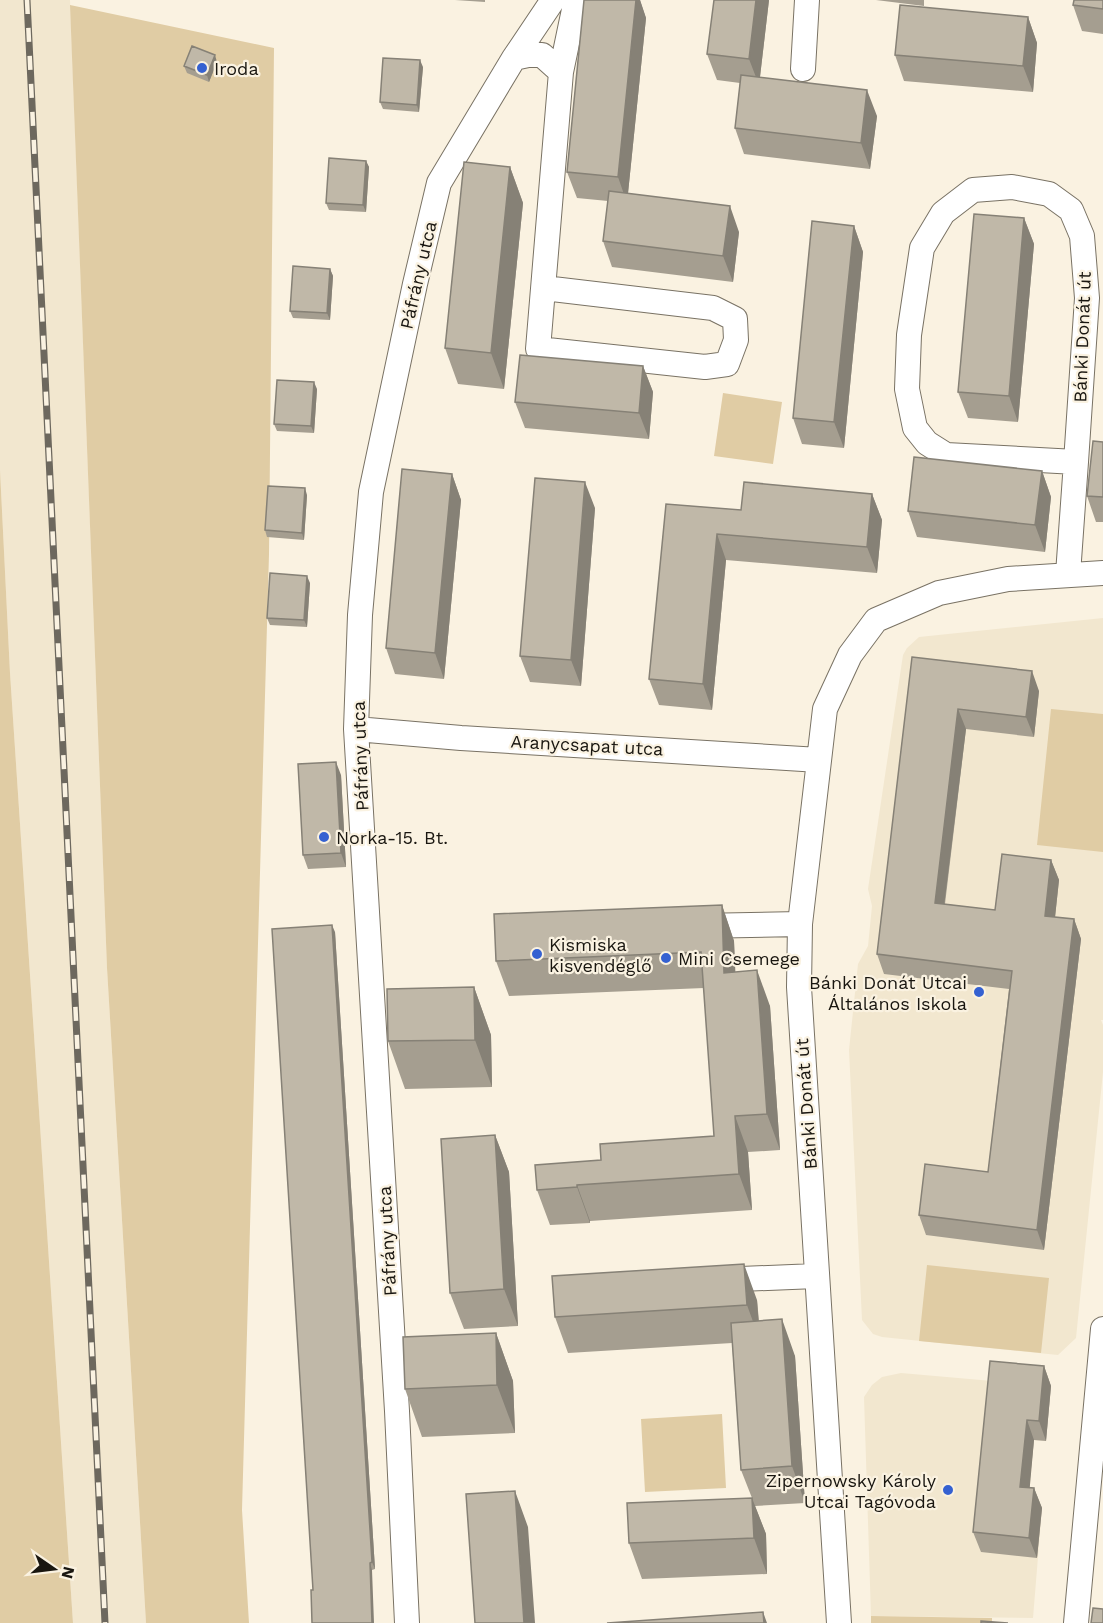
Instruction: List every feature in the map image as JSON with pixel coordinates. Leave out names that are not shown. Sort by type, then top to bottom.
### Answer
[{"type":"street","name":"Páfrány utca","points":[[407,1623],[398,1411],[356,729],[360,615],[371,492],[439,183],[514,58],[553,0]]},
{"type":"street","points":[[544,288],[714,308],[735,319],[736,340],[727,364],[705,367],[538,349],[561,72],[576,0]]},
{"type":"street","points":[[803,69],[807,0]]},
{"type":"street","points":[[514,58],[542,55],[561,72]]},
{"type":"street","name":"Bánki Donát út","points":[[1068,574],[1076,462],[1087,298],[1082,236],[1071,210],[1049,194],[1012,187],[973,190],[943,213],[922,249],[909,335],[908,390],[915,428],[927,443],[946,454],[1076,462]]},
{"type":"street","name":"Bánki Donát út","points":[[839,1623],[799,987],[800,924],[825,709],[850,655],[876,620],[939,593],[1008,579],[1103,573]]},
{"type":"street","name":"Aranycsapat utca","points":[[356,729],[462,738],[819,760]]},
{"type":"street","points":[[676,926],[800,924]]},
{"type":"street","points":[[693,1281],[816,1276]]},
{"type":"street","points":[[1076,1623],[1103,1329]]},
{"type":"shaded area","points":[[0,0],[70,0],[107,968],[146,1623],[73,1623],[10,673],[0,470]]},
{"type":"shaded area","points":[[70,5],[274,48],[269,554],[242,1510],[249,1623],[146,1623],[107,968]]},
{"type":"shaded area","points":[[723,393],[782,402],[773,464],[714,456]]},
{"type":"shaded area","points":[[0,470],[10,673],[73,1623],[0,1623]]},
{"type":"shaded area","name":"Bánki Donát Utcai Általános Iskola","points":[[1103,618],[1103,1020],[1101,1020],[1103,1025],[1103,1072],[1076,1338],[1058,1355],[882,1337],[873,1334],[862,1320],[849,1050],[858,964],[868,946],[872,906],[868,889],[903,655],[919,637]]},
{"type":"shaded area","points":[[1051,709],[1103,714],[1103,852],[1037,845]]},
{"type":"shaded area","points":[[927,1265],[1049,1278],[1041,1353],[919,1341]]},
{"type":"shaded area","name":"Zipernowsky Károly Utcai Tagóvoda","points":[[901,1373],[1051,1386],[1046,1441],[1034,1440],[1028,1507],[1042,1508],[1033,1618],[871,1616],[864,1397],[872,1385],[882,1377]]},
{"type":"shaded area","points":[[722,1414],[726,1488],[645,1492],[641,1419]]},
{"type":"shaded area","points":[[871,1616],[992,1618],[992,1623],[871,1623]]},
{"type":"building","points":[[584,0],[636,0],[618,177],[567,172]]},
{"type":"building","points":[[714,0],[756,0],[749,59],[707,54]]},
{"type":"building","points":[[1074,0],[1103,0],[1103,9],[1073,5]]},
{"type":"building","points":[[900,5],[1028,17],[1023,66],[895,55]]},
{"type":"building","points":[[192,46],[215,55],[207,75],[184,66]]},
{"type":"building","points":[[383,58],[420,60],[417,105],[380,102]]},
{"type":"building","points":[[741,75],[867,90],[861,143],[735,128]]},
{"type":"building","points":[[329,158],[366,161],[363,205],[326,203]]},
{"type":"building","points":[[464,162],[510,167],[491,353],[445,348]]},
{"type":"building","points":[[609,191],[730,206],[723,256],[603,241]]},
{"type":"building","points":[[974,214],[1024,218],[1009,396],[958,392]]},
{"type":"building","points":[[812,221],[854,226],[834,422],[793,418]]},
{"type":"building","points":[[293,266],[330,269],[327,313],[290,311]]},
{"type":"building","points":[[520,355],[643,366],[639,413],[515,402]]},
{"type":"building","points":[[277,380],[314,382],[311,426],[274,424]]},
{"type":"building","points":[[1093,441],[1103,442],[1103,497],[1087,496]]},
{"type":"building","points":[[914,457],[1042,471],[1035,525],[908,511]]},
{"type":"building","points":[[402,469],[452,474],[435,653],[386,648]]},
{"type":"building","points":[[535,478],[585,482],[571,660],[520,656]]},
{"type":"building","points":[[744,482],[872,494],[867,547],[717,534],[703,684],[649,679],[666,504],[741,510]]},
{"type":"building","points":[[268,486],[305,488],[302,533],[265,530]]},
{"type":"building","points":[[270,573],[307,576],[304,620],[267,618]]},
{"type":"building","name":"Bánki Donát Utcai Általános Iskola","points":[[912,657],[1032,671],[1026,717],[958,709],[935,903],[995,910],[1002,854],[1051,860],[1045,916],[1074,919],[1037,1230],[919,1215],[925,1164],[988,1172],[1012,971],[877,954]]},
{"type":"building","points":[[336,762],[341,853],[303,855],[298,764]]},
{"type":"building","points":[[722,905],[724,973],[757,970],[767,1114],[735,1116],[739,1174],[577,1185],[577,1187],[537,1190],[535,1165],[601,1160],[600,1144],[714,1136],[701,952],[496,961],[494,914]]},
{"type":"building","points":[[332,925],[372,1562],[370,1563],[372,1623],[312,1623],[311,1590],[313,1590],[272,929]]},
{"type":"building","points":[[474,987],[475,1040],[388,1041],[387,989]]},
{"type":"building","points":[[495,1135],[504,1289],[450,1293],[441,1139]]},
{"type":"building","points":[[744,1264],[747,1305],[555,1317],[552,1276]]},
{"type":"building","points":[[782,1319],[792,1466],[741,1470],[731,1323]]},
{"type":"building","points":[[496,1333],[497,1385],[405,1389],[403,1337]]},
{"type":"building","points":[[990,1361],[1044,1366],[1039,1421],[1027,1420],[1020,1487],[1034,1488],[1029,1538],[973,1532]]},
{"type":"building","points":[[515,1491],[524,1623],[475,1623],[466,1494]]},
{"type":"building","points":[[752,1498],[754,1538],[629,1543],[627,1503]]},
{"type":"building","points":[[1093,1608],[1103,1609],[1103,1623],[1091,1623]]},
{"type":"building","points":[[763,1612],[764,1623],[607,1623]]},
{"type":"building","points":[[981,1621],[1008,1623],[981,1623]]},
{"type":"railway","points":[[27,0],[105,1623]]},
{"type":"place","name":"Iroda","points":[[202,68]]},
{"type":"place","name":"Norka-15. Bt.","points":[[324,837]]},
{"type":"place","name":"Kismiska kisvendéglő","points":[[537,954]]},
{"type":"place","name":"Mini Csemege","points":[[666,958]]},
{"type":"place","name":"Bánki Donát Utcai Általános Iskola","points":[[979,992]]},
{"type":"place","name":"Zipernowsky Károly Utcai Tagóvoda","points":[[948,1490]]}]
